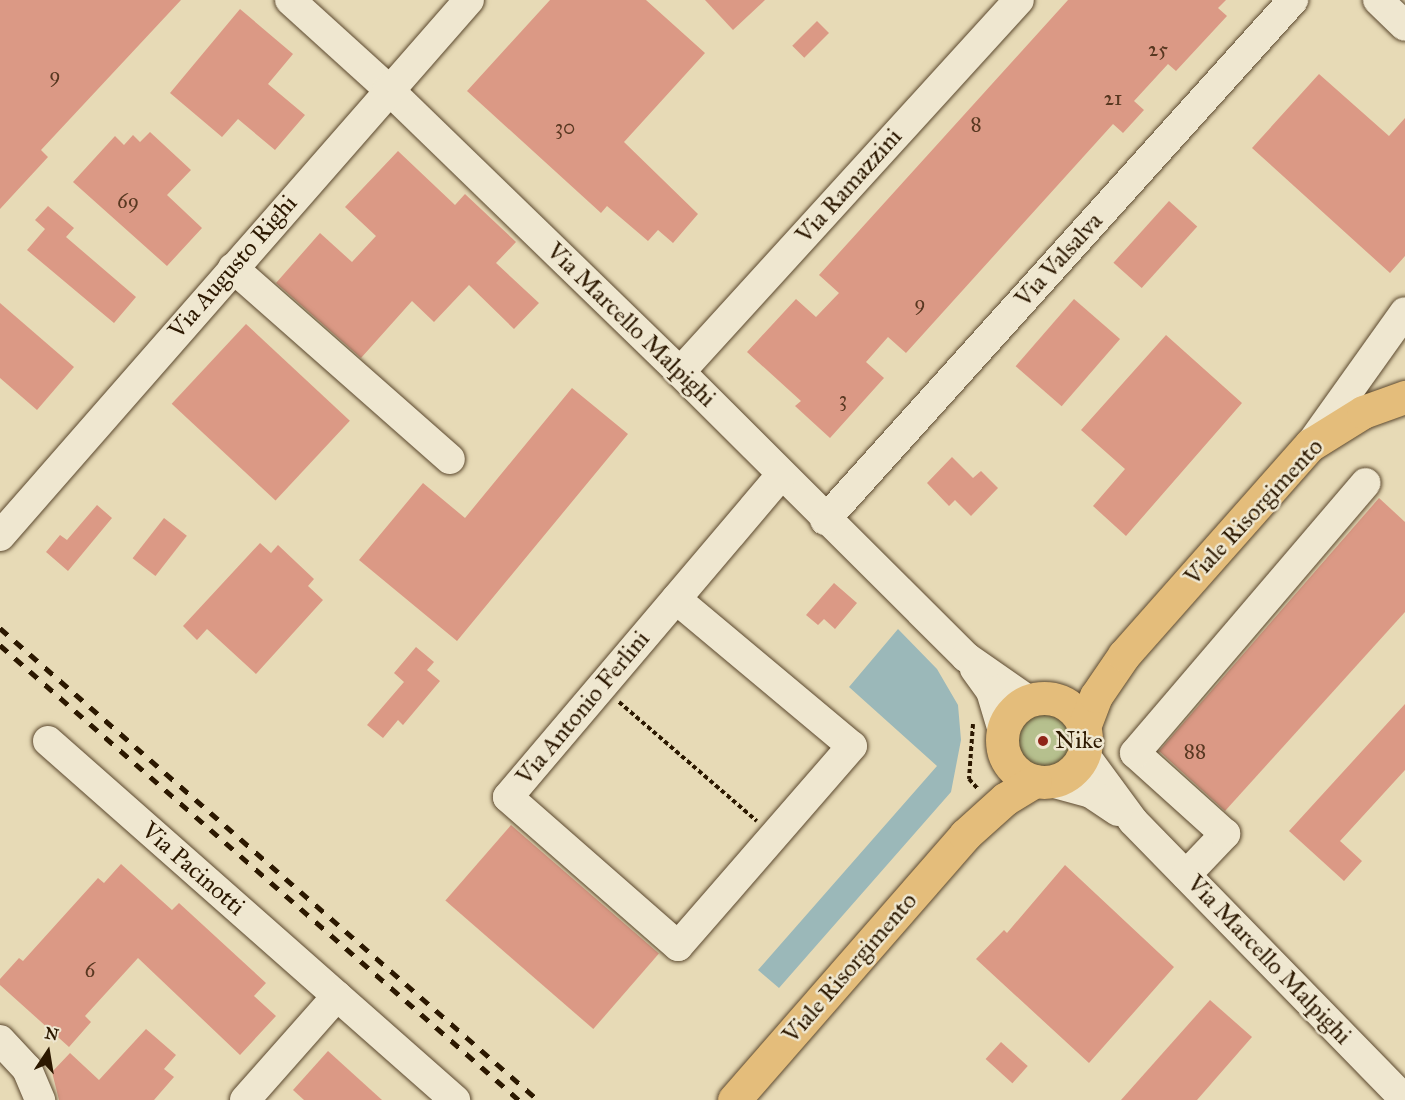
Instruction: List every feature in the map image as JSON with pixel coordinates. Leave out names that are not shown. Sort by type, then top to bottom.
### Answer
[{"type":"main road","name":"Viale Risorgimento","points":[[734,1100],[965,835],[1005,799],[1043,781],[1071,772],[1084,740],[1096,696],[1124,655],[1310,445],[1363,412],[1405,397]]},
{"type":"main road","name":"Viale Risorgimento","points":[[965,835],[989,798],[1017,708],[1085,684],[1124,655]]},
{"type":"main road","points":[[1039,700],[1071,707],[1084,740]]},
{"type":"main road","points":[[1004,744],[1023,776],[1043,781]]},
{"type":"street","name":"Via Marcello Malpighi","points":[[290,0],[388,89],[680,372],[825,520],[966,657],[991,691],[1004,744]]},
{"type":"street","name":"Via Augusto Righi","points":[[0,536],[388,89],[469,0]]},
{"type":"street","name":"Via Ramazzini","points":[[680,372],[1019,0]]},
{"type":"street","name":"Via Valsalva","points":[[825,520],[1293,0]]},
{"type":"street","points":[[1378,0],[1405,26]]},
{"type":"street","points":[[233,268],[450,459]]},
{"type":"street","points":[[1310,445],[1405,312]]},
{"type":"street","name":"Via Antonio Ferlini","points":[[774,836],[678,946],[508,797],[781,475]]},
{"type":"street","points":[[1186,875],[1225,834],[1135,753],[1366,483]]},
{"type":"street","points":[[676,599],[852,746],[774,836]]},
{"type":"street","name":"Via Marcello Malpighi","points":[[966,657],[1039,700]]},
{"type":"street","name":"Via Marcello Malpighi","points":[[1084,740],[1133,821]]},
{"type":"street","name":"Via Pacinotti","points":[[48,741],[455,1100]]},
{"type":"street","name":"Via Marcello Malpighi","points":[[1043,781],[1091,793],[1133,821],[1405,1100]]},
{"type":"street","points":[[245,1100],[337,996]]},
{"type":"street","points":[[0,1040],[27,1069],[40,1100]]},
{"type":"path","points":[[602,687],[774,836]]},
{"type":"path","points":[[973,716],[969,779],[989,798]]},
{"type":"green space","points":[[1050,707],[1068,716],[1075,727],[1077,740],[1075,753],[1068,764],[1057,771],[1038,773],[1020,764],[1013,753],[1011,734],[1020,716],[1031,709]]},
{"type":"water","points":[[898,629],[937,669],[958,705],[961,740],[951,792],[779,988],[758,970],[937,766],[849,687]]},
{"type":"building","points":[[0,0],[181,0],[41,150],[48,157],[0,209]]},
{"type":"building","points":[[550,0],[646,0],[705,53],[624,142],[698,214],[673,243],[658,230],[648,241],[607,206],[601,213],[467,91]]},
{"type":"building","points":[[705,0],[765,0],[733,30]]},
{"type":"building","points":[[1068,0],[1226,0],[1218,8],[1227,16],[1176,71],[1168,64],[1134,101],[1144,110],[1123,133],[1113,124],[906,353],[888,337],[866,362],[884,378],[830,438],[795,406],[801,401],[747,352],[796,299],[816,317],[839,293],[819,275]]},
{"type":"building","points":[[240,9],[293,54],[268,84],[305,115],[275,150],[238,119],[222,137],[170,93]]},
{"type":"building","points":[[817,21],[829,33],[804,58],[792,46]]},
{"type":"building","points":[[1319,74],[1389,136],[1405,118],[1405,256],[1390,273],[1252,148]]},
{"type":"building","points":[[150,132],[191,170],[167,195],[202,228],[167,266],[73,182],[115,136],[124,145],[133,135],[140,142]]},
{"type":"building","points":[[398,151],[455,205],[465,194],[516,242],[496,263],[539,303],[514,329],[469,285],[434,322],[412,301],[361,358],[276,283],[320,233],[352,262],[376,236],[345,207]]},
{"type":"building","points":[[1169,201],[1197,226],[1142,288],[1113,263]]},
{"type":"building","points":[[48,206],[74,228],[66,237],[136,297],[114,323],[27,250],[45,229],[35,220]]},
{"type":"building","points":[[1074,299],[1120,339],[1062,406],[1016,366]]},
{"type":"building","points":[[0,303],[74,367],[37,410],[0,378]]},
{"type":"building","points":[[246,324],[350,421],[276,501],[172,404]]},
{"type":"building","points":[[1166,335],[1242,403],[1126,536],[1093,506],[1125,469],[1081,430]]},
{"type":"building","points":[[572,388],[628,434],[457,641],[359,560],[423,483],[465,518]]},
{"type":"building","points":[[952,457],[973,478],[981,471],[998,488],[971,516],[955,500],[949,506],[927,483]]},
{"type":"building","points":[[1379,498],[1405,522],[1405,612],[1225,811],[1159,751]]},
{"type":"building","points":[[97,505],[112,518],[68,571],[46,552],[60,535],[67,540]]},
{"type":"building","points":[[164,518],[187,536],[155,576],[133,558]]},
{"type":"building","points":[[260,543],[271,553],[278,545],[314,579],[308,586],[323,600],[256,674],[207,629],[197,640],[183,626]]},
{"type":"building","points":[[834,583],[857,603],[835,629],[824,619],[818,625],[806,615]]},
{"type":"building","points":[[416,647],[434,662],[427,670],[440,681],[403,725],[398,720],[383,738],[367,725],[404,682],[394,673]]},
{"type":"building","points":[[1405,704],[1405,770],[1340,841],[1362,861],[1344,881],[1289,831]]},
{"type":"building","points":[[511,825],[659,954],[593,1029],[445,900]]},
{"type":"building","points":[[121,864],[172,910],[179,903],[266,983],[254,996],[276,1016],[240,1055],[138,958],[85,1016],[91,1022],[69,1047],[0,985],[0,979],[19,958],[23,961],[98,878],[104,883]]},
{"type":"building","points":[[1065,865],[1174,967],[1089,1063],[976,959],[1004,930],[1007,933]]},
{"type":"building","points":[[1210,1000],[1252,1037],[1197,1100],[1121,1100]]},
{"type":"building","points":[[146,1029],[176,1055],[164,1069],[174,1077],[154,1100],[59,1100],[52,1072],[70,1053],[99,1080]]},
{"type":"building","points":[[1001,1042],[1028,1066],[1012,1083],[986,1059]]},
{"type":"building","points":[[328,1051],[382,1100],[304,1100],[293,1090]]},
{"type":"railway","points":[[0,628],[538,1100]]},
{"type":"railway","points":[[0,645],[519,1100]]},
{"type":"place","name":"Nike","points":[[1043,741]]}]
